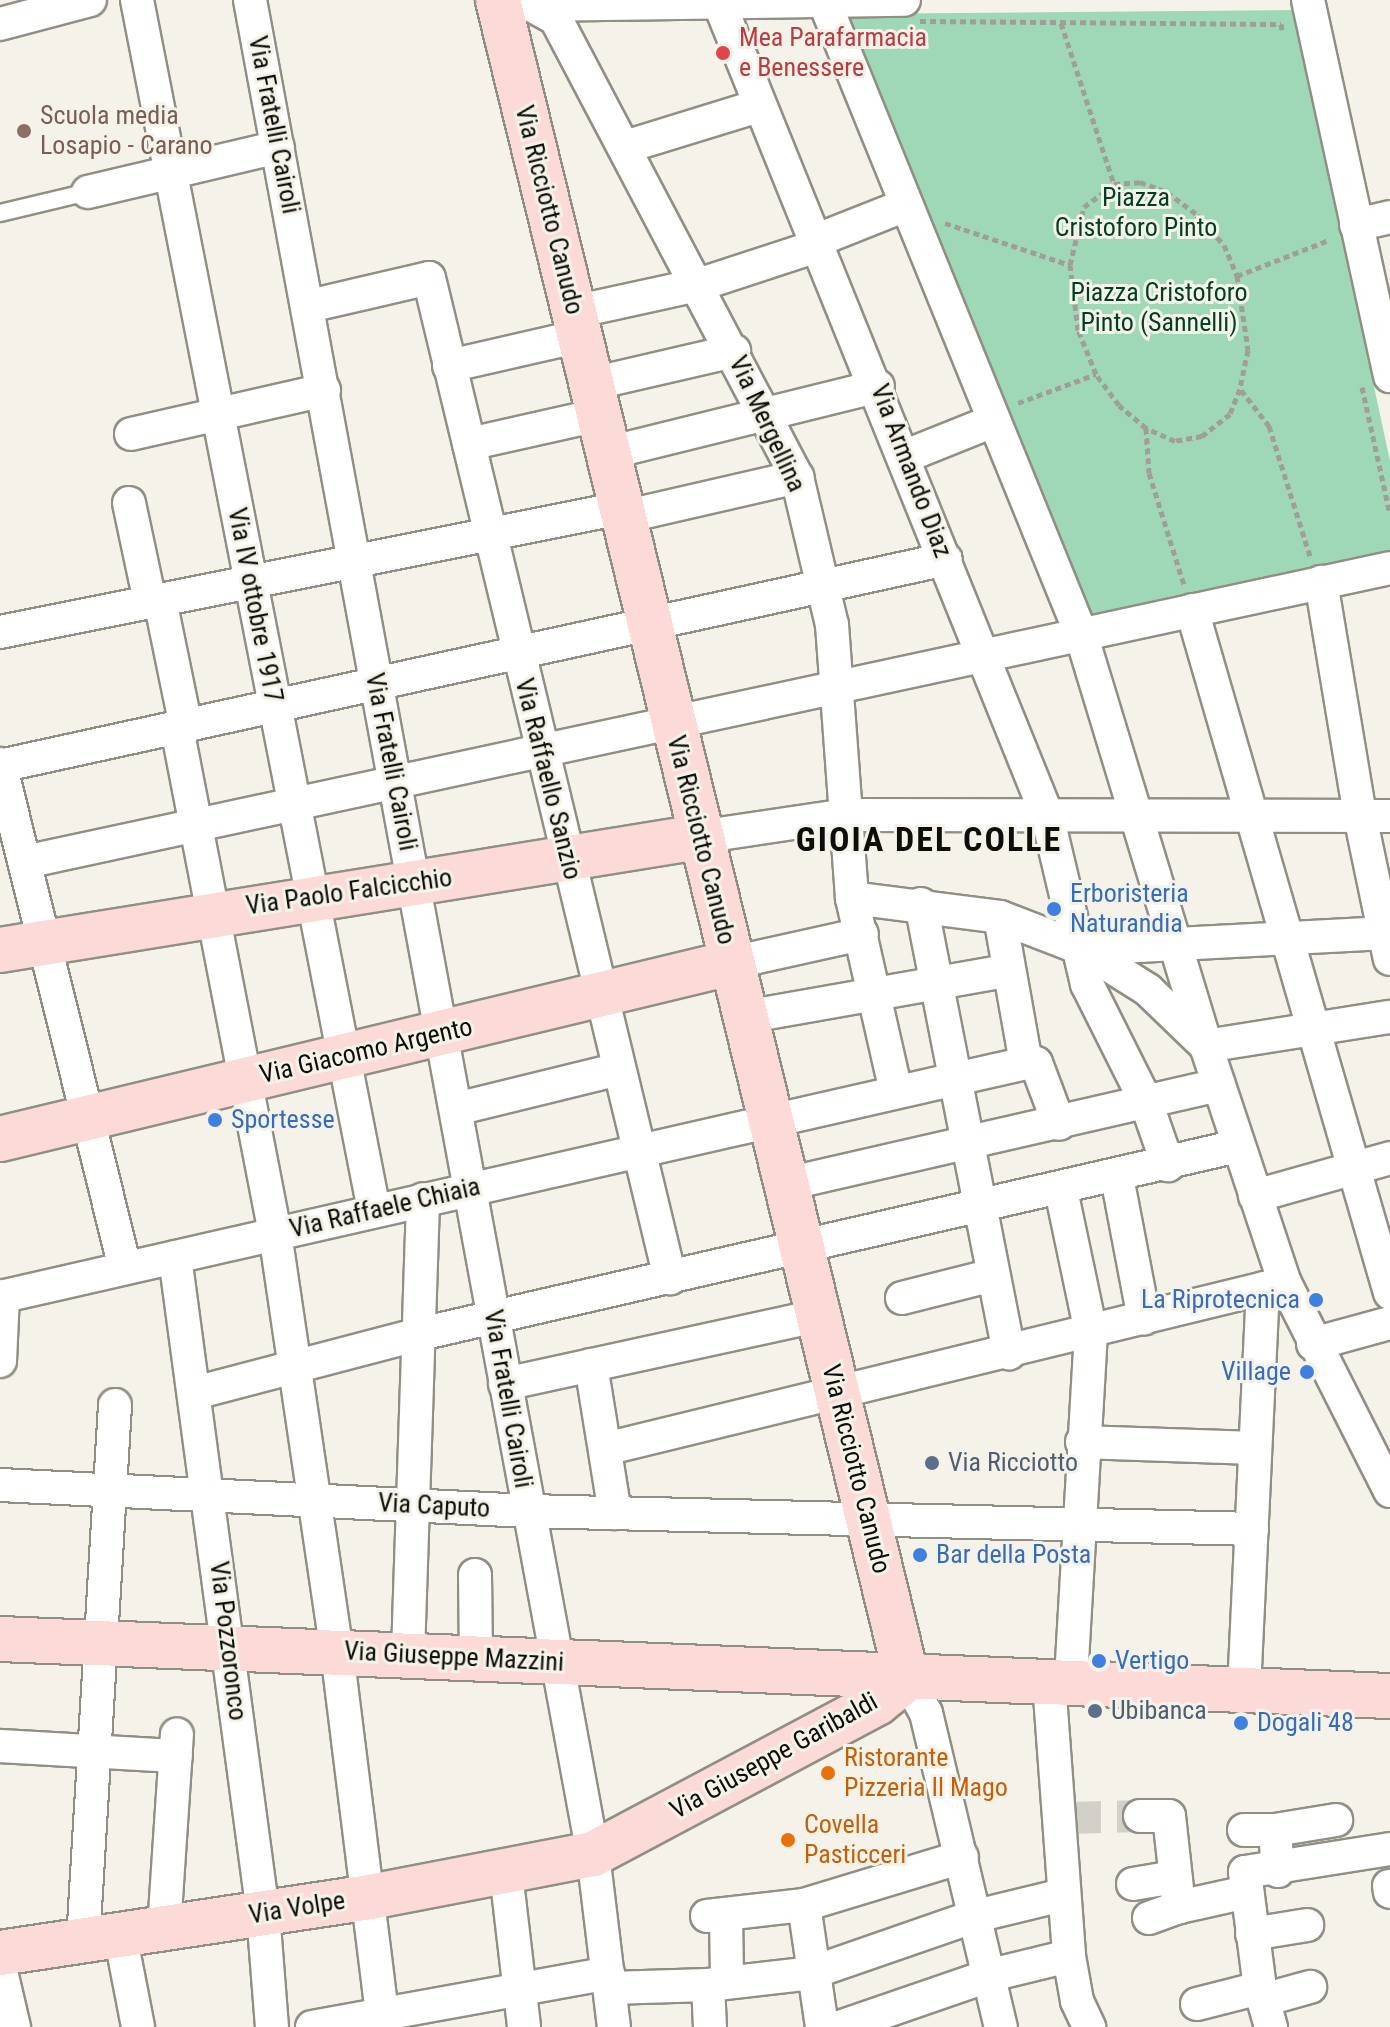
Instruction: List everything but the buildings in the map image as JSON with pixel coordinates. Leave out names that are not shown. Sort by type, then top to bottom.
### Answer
[{"type":"main road","name":"Via Ricciotto Canudo","points":[[511,7],[577,324],[648,627],[907,1679]]},
{"type":"main road","name":"Via Paolo Falcicchio","points":[[0,950],[45,939],[699,837]]},
{"type":"main road","name":"Via Giacomo Argento","points":[[0,1139],[731,963]]},
{"type":"main road","name":"Via Giuseppe Mazzini","points":[[0,1639],[228,1646],[907,1679]]},
{"type":"main road","name":"Via Giuseppe Garibaldi","points":[[593,1854],[877,1703],[907,1679],[1390,1696]]},
{"type":"main road","name":"Via Volpe","points":[[0,1953],[370,1897],[593,1854]]},
{"type":"street","points":[[0,24],[57,4],[90,0]]},
{"type":"street","name":"Via IV ottobre 1917","points":[[137,0],[374,1210]]},
{"type":"street","name":"Via Fratelli Cairoli","points":[[250,0],[593,1854],[614,2027]]},
{"type":"street","points":[[1308,0],[1342,232],[1390,376]]},
{"type":"street","name":"Via Armando Diaz","points":[[718,1],[758,106],[878,386],[981,656],[1047,815],[1083,949],[1087,984],[1146,1102],[1168,1165]]},
{"type":"street","points":[[824,1],[919,212],[1001,414],[1081,634],[1173,944],[1255,1196],[1274,1286],[1255,1448],[1244,1690]]},
{"type":"street","points":[[511,7],[824,1],[908,11]]},
{"type":"street","name":"Via Mergellina","points":[[511,7],[556,19],[734,351],[797,477],[826,587],[838,687],[852,898],[896,1092]]},
{"type":"street","points":[[625,147],[758,106]]},
{"type":"street","points":[[88,192],[278,147]]},
{"type":"street","points":[[449,366],[816,243],[919,212]]},
{"type":"street","points":[[1342,232],[1390,217]]},
{"type":"street","name":"Via Raffaello Sanzio","points":[[309,306],[429,278],[540,751],[670,1278]]},
{"type":"street","points":[[599,418],[734,351]]},
{"type":"street","points":[[469,444],[599,418],[766,414],[878,386]]},
{"type":"street","points":[[131,434],[324,390]]},
{"type":"street","points":[[906,456],[1001,414]]},
{"type":"street","points":[[0,632],[797,477]]},
{"type":"street","points":[[129,503],[155,601],[182,728],[241,1081],[275,1233],[337,1652],[370,1897],[383,2021]]},
{"type":"street","points":[[125,1268],[0,765],[518,656],[946,559]]},
{"type":"street","points":[[25,862],[1081,634],[1190,605],[1318,577],[1390,568]]},
{"type":"street","points":[[1083,949],[1286,939],[1388,942],[1375,816],[1318,577]]},
{"type":"street","points":[[1190,605],[1390,1293]]},
{"type":"street","points":[[699,837],[847,815],[1250,813],[1375,816]]},
{"type":"street","points":[[852,898],[921,904],[1000,917],[1083,949],[1148,990],[1206,1046]]},
{"type":"street","points":[[921,904],[933,983],[982,1208],[1009,1353]]},
{"type":"street","points":[[1000,917],[1007,971],[1026,1063],[1036,1063],[1059,1124]]},
{"type":"street","points":[[731,963],[862,934]]},
{"type":"street","points":[[745,1017],[1007,971]]},
{"type":"street","points":[[1206,1046],[1390,1017]]},
{"type":"street","name":"Via Raffaele Chiaia","points":[[2,1297],[769,1118],[1026,1063]]},
{"type":"street","points":[[456,1109],[619,1069]]},
{"type":"street","points":[[786,1184],[1219,1085]]},
{"type":"street","points":[[195,1393],[416,1335],[1061,1190],[1238,1146]]},
{"type":"street","points":[[1255,1196],[1390,1158]]},
{"type":"street","points":[[1117,1177],[1144,1318]]},
{"type":"street","points":[[1061,1190],[1091,1332],[1078,1525],[1060,1682],[1063,1895],[1077,2001],[1089,2027]]},
{"type":"street","points":[[408,1654],[415,1504],[416,1335],[423,1199]]},
{"type":"street","name":"Via Pozzoronco","points":[[175,1257],[263,1913],[272,2027]]},
{"type":"street","points":[[902,1298],[993,1275]]},
{"type":"street","points":[[605,1449],[1274,1286]]},
{"type":"street","points":[[1274,1286],[1381,1451],[1390,1491]]},
{"type":"street","points":[[0,1361],[2,1297]]},
{"type":"street","points":[[505,1384],[818,1316]]},
{"type":"street","points":[[1313,1344],[1390,1323]]},
{"type":"street","points":[[591,1365],[615,1513]]},
{"type":"street","points":[[115,1405],[104,1643],[94,1751],[102,1938],[138,2027]]},
{"type":"street","points":[[1082,1442],[1255,1448]]},
{"type":"street","name":"Via Caputo","points":[[0,1485],[528,1511],[869,1522],[1252,1529]]},
{"type":"street","points":[[475,1575],[476,1658]]},
{"type":"street","points":[[907,1679],[926,1713],[1001,2027]]},
{"type":"street","points":[[0,1746],[94,1751],[176,1745],[164,1929]]},
{"type":"street","points":[[1140,1816],[1169,1816],[1168,1901]]},
{"type":"street","points":[[1278,1871],[1260,1830],[1336,1820]]},
{"type":"street","points":[[1265,2005],[1245,1872],[1278,1871],[1390,1849]]},
{"type":"street","points":[[710,2027],[718,1982],[716,1915],[804,1905],[962,1857]]},
{"type":"street","points":[[506,1873],[524,2027]]},
{"type":"street","points":[[1133,1884],[1168,1901],[1247,1892]]},
{"type":"street","points":[[312,2027],[453,2014],[520,1990],[609,1981],[718,1982],[811,1973],[976,1916],[1063,1895]]},
{"type":"street","points":[[804,1905],[820,2026],[991,1975],[1069,1956]]},
{"type":"street","points":[[1252,1934],[1307,1925]]},
{"type":"street","points":[[0,1967],[14,2027]]},
{"type":"street","points":[[1197,2004],[1265,2005],[1310,1987]]},
{"type":"lane","points":[[0,213],[88,192]]},
{"type":"path","points":[[908,11],[1061,23],[1281,24]]},
{"type":"path","points":[[1061,23],[1114,184]]},
{"type":"path","points":[[1140,182],[1167,192],[1224,245],[1237,276],[1248,350],[1240,389],[1230,414],[1202,436],[1175,441],[1146,428],[1119,405],[1096,374],[1078,330],[1070,265],[1084,207],[1114,184],[1140,182]]},
{"type":"path","points":[[919,212],[1070,265]]},
{"type":"path","points":[[1237,276],[1342,232]]},
{"type":"path","points":[[1001,414],[1096,374]]},
{"type":"path","points":[[1240,389],[1269,426],[1318,577]]},
{"type":"path","points":[[1146,428],[1149,473],[1190,605]]},
{"type":"green space","name":"Piazza Cristoforo Pinto","points":[[1293,10],[1390,461],[1390,560],[1093,624],[841,14]]},
{"type":"tunnel","points":[[1069,1818],[1140,1816]]},
{"type":"place","name":"Mea Parafarmacia e Benessere","points":[[723,53]]},
{"type":"place","name":"Scuola media Losapio - Carano","points":[[24,131]]},
{"type":"place","name":"Erboristeria Naturandia","points":[[1054,909]]},
{"type":"place","name":"Sportesse","points":[[215,1120]]},
{"type":"place","name":"La Riprotecnica","points":[[1316,1300]]},
{"type":"place","name":"Village","points":[[1307,1372]]},
{"type":"place","name":"Via Ricciotto","points":[[932,1463]]},
{"type":"place","name":"Bar della Posta","points":[[920,1555]]},
{"type":"place","name":"Vertigo","points":[[1099,1661]]},
{"type":"place","name":"Ubibanca","points":[[1095,1711]]},
{"type":"place","name":"Dogali 48","points":[[1241,1723]]},
{"type":"place","name":"Ristorante Pizzeria Il Mago","points":[[828,1773]]},
{"type":"place","name":"Covella Pasticceri","points":[[788,1840]]},
{"type":"district","name":"GIOIA DEL COLLE","points":[[929,840]]},
{"type":"park label","name":"Piazza Cristoforo Pinto (Sannelli)","points":[[1159,308]]}]
